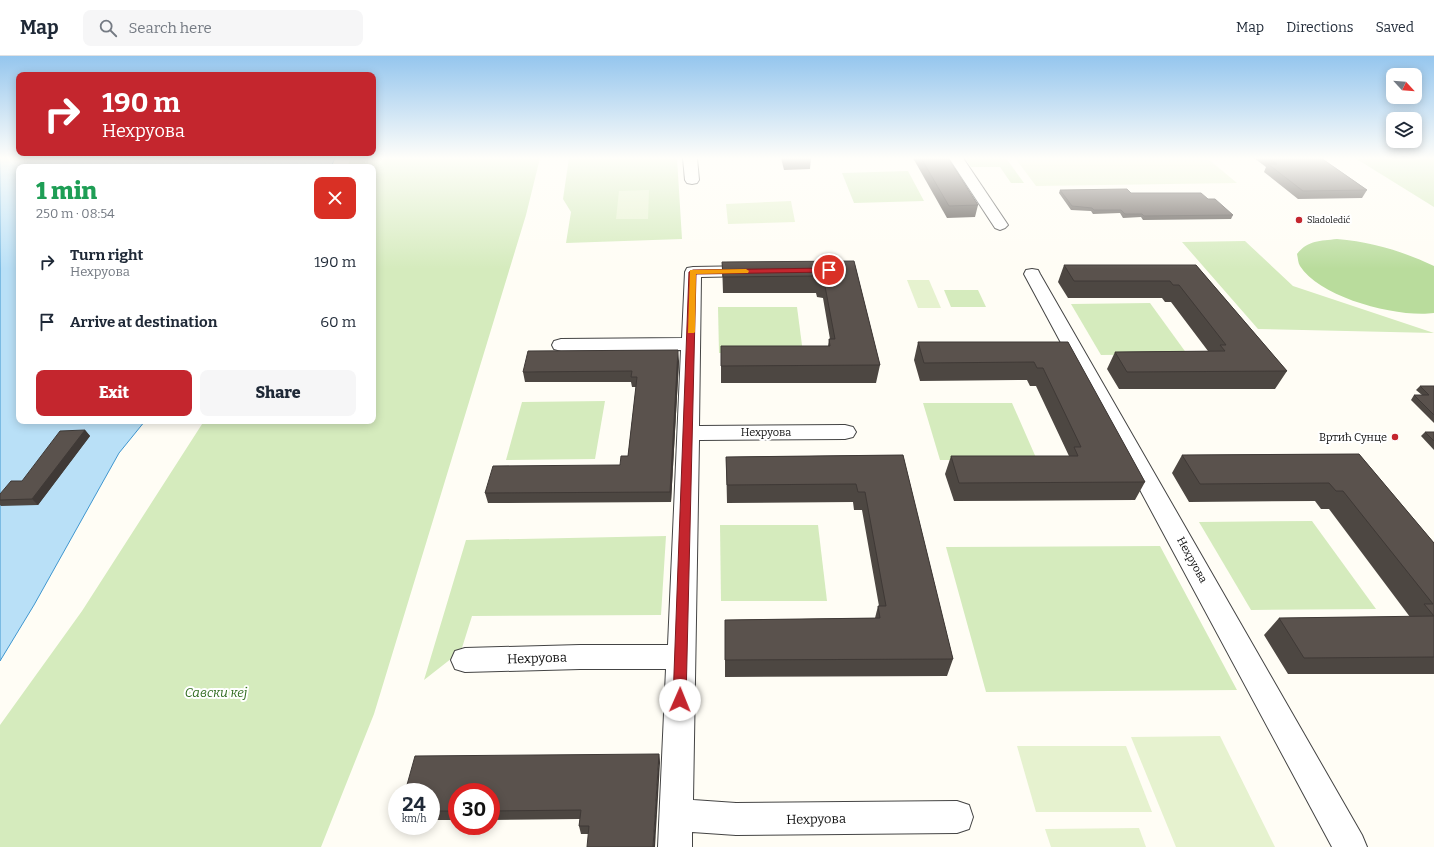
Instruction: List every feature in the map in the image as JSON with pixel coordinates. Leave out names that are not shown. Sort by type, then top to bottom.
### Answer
[{"type":"street","points":[[980,195],[1000,225]]},
{"type":"street","points":[[675,847],[693,272],[765,271]]},
{"type":"street","name":"Нехруова","points":[[1032,274],[1350,847]]},
{"type":"street","points":[[561,345],[690,344]]},
{"type":"street","name":"Нехруова","points":[[688,433],[845,432]]},
{"type":"street","name":"Нехруова","points":[[465,660],[580,657],[680,657]]},
{"type":"street","name":"Нехруова","points":[[676,815],[736,819],[957,817]]},
{"type":"green space","name":"Савски кеј","points":[[376,195],[531,195],[374,714],[321,847],[0,847],[0,725],[82,611],[202,424],[376,424]]},
{"type":"green space","points":[[564,195],[679,195],[682,239],[566,243],[571,212],[563,199]]},
{"type":"green space","points":[[619,195],[649,195],[648,219],[616,219]]},
{"type":"green space","points":[[851,195],[921,195],[924,201],[854,203]]},
{"type":"green space","points":[[1415,195],[1434,195],[1434,207]]},
{"type":"green space","points":[[791,201],[795,222],[728,224],[726,204]]},
{"type":"green space","points":[[1337,239],[1362,242],[1387,248],[1434,266],[1434,313],[1419,314],[1381,309],[1342,296],[1324,288],[1310,277],[1300,266],[1297,254],[1301,249],[1315,242]]},
{"type":"green space","points":[[1245,241],[1293,286],[1434,333],[1258,329],[1182,242]]},
{"type":"green space","points":[[907,280],[929,280],[941,308],[918,308]]},
{"type":"green space","points":[[944,290],[978,290],[986,307],[951,307]]},
{"type":"green space","points":[[1150,303],[1187,354],[1101,355],[1071,304]]},
{"type":"green space","points":[[718,307],[797,307],[803,353],[719,353]]},
{"type":"green space","points":[[605,401],[595,459],[506,460],[522,402]]},
{"type":"green space","points":[[923,403],[1012,403],[1037,460],[940,460]]},
{"type":"green space","points":[[1312,521],[1376,609],[1251,610],[1199,522]]},
{"type":"green space","points":[[720,525],[818,525],[827,601],[721,601]]},
{"type":"green space","points":[[666,536],[661,615],[472,616],[461,651],[424,680],[466,540]]},
{"type":"green space","points":[[1160,546],[1237,690],[986,692],[946,547]]},
{"type":"green space","points":[[1220,736],[1275,847],[1176,847],[1131,737]]},
{"type":"green space","points":[[1017,746],[1126,746],[1152,812],[1036,812]]},
{"type":"green space","points":[[1139,828],[1146,847],[1051,847],[1045,829]]},
{"type":"water","points":[[0,195],[16,195],[16,424],[143,424],[119,453],[34,605],[0,661]]},
{"type":"building","points":[[943,195],[972,195],[978,205],[949,206]]},
{"type":"building","points":[[1064,195],[1203,195],[1208,199],[1215,199],[1233,215],[1144,216],[1142,214],[1125,214],[1121,210],[1094,210],[1092,208],[1072,206]]},
{"type":"building","points":[[854,261],[880,365],[721,366],[721,346],[830,346],[829,339],[835,339],[824,281],[819,281],[818,276],[723,277],[722,262]]},
{"type":"building","points":[[1064,265],[1196,265],[1287,371],[1127,372],[1115,352],[1225,351],[1220,345],[1226,345],[1179,285],[1173,285],[1170,281],[1074,281]]},
{"type":"building","points":[[918,342],[1068,342],[1145,482],[959,483],[951,456],[1078,456],[1074,447],[1081,447],[1043,368],[1037,368],[1034,362],[924,363]]},
{"type":"building","points":[[678,350],[670,492],[485,493],[493,466],[620,465],[621,456],[628,456],[637,377],[631,377],[632,371],[523,372],[528,351]]},
{"type":"building","points":[[1420,386],[1434,386],[1434,415],[1414,395],[1429,395]]},
{"type":"building","points":[[85,430],[32,499],[0,500],[0,494],[11,481],[22,481],[60,431]]},
{"type":"building","points":[[1425,432],[1434,432],[1434,441]]},
{"type":"building","points":[[1359,454],[1434,543],[1434,616],[1424,604],[1433,604],[1343,491],[1336,491],[1329,483],[1200,484],[1182,455]]},
{"type":"building","points":[[903,455],[953,659],[725,660],[725,620],[880,618],[878,606],[886,606],[865,492],[858,492],[856,484],[727,485],[726,457]]},
{"type":"building","points":[[1434,616],[1434,657],[1304,658],[1279,618]]},
{"type":"building","points":[[659,754],[653,847],[587,847],[589,826],[579,826],[581,810],[500,811],[500,783],[448,783],[448,811],[440,811],[440,783],[408,783],[415,756]]},
{"type":"slow traffic","points":[[691,332],[693,272],[746,271]]},
{"type":"place","name":"Sladoledić","points":[[1299,220]]},
{"type":"place","name":"Вртић Сунце","points":[[1395,437]]},
{"type":"route","points":[[680,700],[680,657],[693,272],[829,270]]}]
